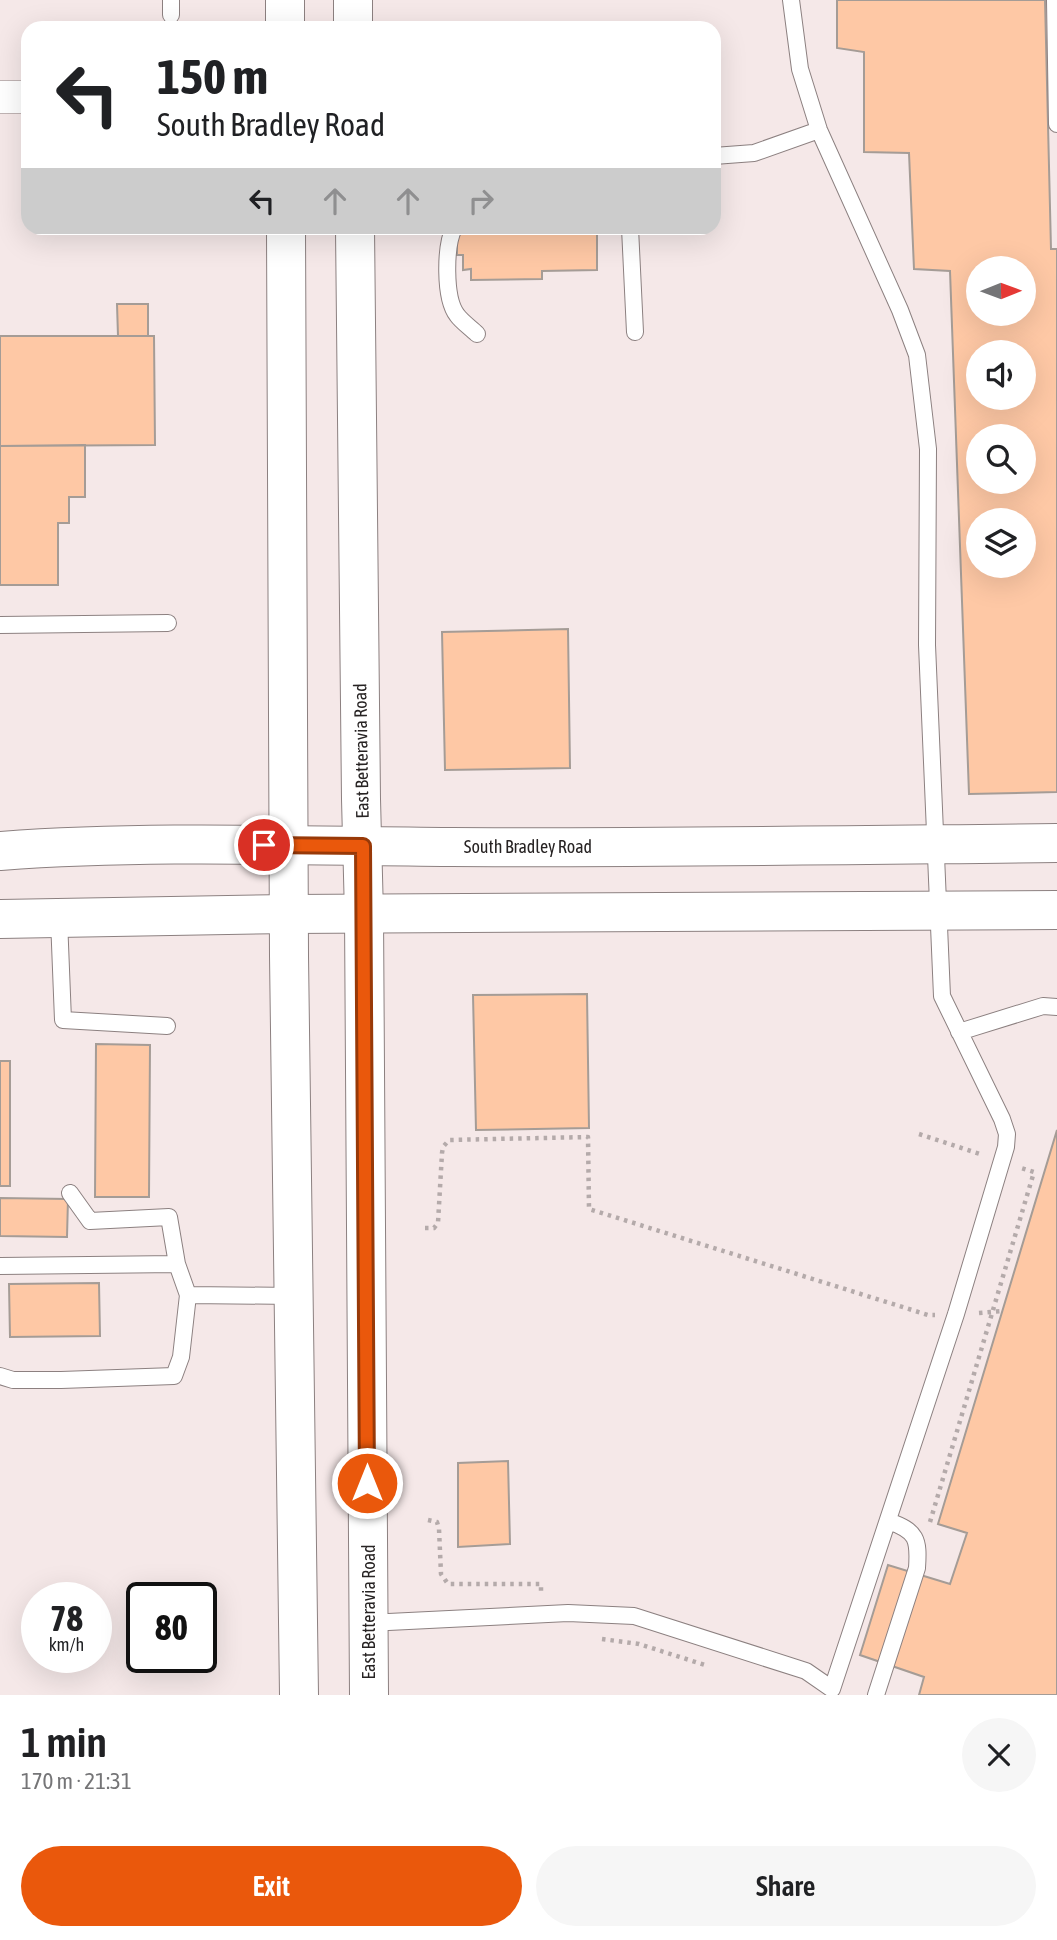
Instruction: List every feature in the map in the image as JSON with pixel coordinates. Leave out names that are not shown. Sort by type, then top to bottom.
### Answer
[{"type":"main road","points":[[285,0],[285,21]]},
{"type":"main road","points":[[353,0],[353,21]]},
{"type":"main road","points":[[286,235],[293,1296],[299,1695]]},
{"type":"main road","name":"East Betteravia Road","points":[[355,235],[364,914],[369,1695]]},
{"type":"main road","name":"South Bradley Road","points":[[0,851],[53,847],[289,845],[1057,844]]},
{"type":"main road","points":[[0,919],[1057,910]]},
{"type":"street","points":[[0,97],[21,97]]},
{"type":"lane","points":[[368,1623],[568,1613],[634,1616],[806,1671],[835,1693],[1002,1161],[1007,1134],[1002,1119],[942,996],[927,645],[928,449],[916,355],[895,298],[819,130],[800,69],[791,0]]},
{"type":"lane","points":[[1055,0],[1057,124]]},
{"type":"lane","points":[[721,155],[754,153],[819,130]]},
{"type":"lane","points":[[450,235],[448,287],[452,304],[457,316],[478,334]]},
{"type":"lane","points":[[632,235],[635,332]]},
{"type":"lane","points":[[0,625],[168,623]]},
{"type":"lane","points":[[59,919],[63,1020],[167,1026]]},
{"type":"lane","points":[[959,1032],[1043,1006],[1057,1007]]},
{"type":"lane","points":[[0,1376],[13,1380],[61,1380],[174,1376],[181,1357],[188,1295],[177,1264],[169,1217],[90,1222],[70,1193]]},
{"type":"lane","points":[[0,1266],[177,1264]]},
{"type":"lane","points":[[188,1295],[293,1296]]},
{"type":"lane","points":[[876,1695],[918,1568],[919,1548],[915,1536],[906,1527],[888,1521]]},
{"type":"path","points":[[919,1134],[1034,1172],[930,1518],[930,1529]]},
{"type":"path","points":[[425,1228],[434,1228],[438,1223],[442,1153],[449,1140],[588,1137],[589,1209],[928,1315],[1003,1311]]},
{"type":"building","points":[[837,0],[1045,0],[1051,249],[1057,249],[1057,792],[969,794],[950,271],[914,269],[909,153],[864,152],[864,52],[837,48]]},
{"type":"building","points":[[457,235],[597,235],[597,270],[542,271],[542,279],[471,280],[471,269],[463,270],[463,255],[457,255]]},
{"type":"building","points":[[117,304],[148,304],[148,336],[118,336]]},
{"type":"building","points":[[0,336],[154,336],[155,445],[0,446]]},
{"type":"building","points":[[85,445],[85,497],[69,497],[69,523],[58,523],[58,585],[0,585],[0,446]]},
{"type":"building","points":[[568,629],[570,768],[445,770],[442,632]]},
{"type":"building","points":[[587,994],[589,1128],[476,1130],[473,995]]},
{"type":"building","points":[[96,1044],[150,1045],[149,1197],[95,1197]]},
{"type":"building","points":[[0,1061],[10,1061],[10,1186],[0,1186]]},
{"type":"building","points":[[1057,1130],[1057,1695],[919,1695],[924,1677],[860,1655],[888,1565],[950,1584],[967,1533],[938,1524]]},
{"type":"building","points":[[0,1198],[68,1199],[67,1237],[0,1236]]},
{"type":"building","points":[[99,1283],[100,1336],[10,1337],[9,1284]]},
{"type":"building","points":[[508,1461],[510,1544],[458,1547],[458,1463]]},
{"type":"route","points":[[264,845],[363,846],[367,1483]]}]
